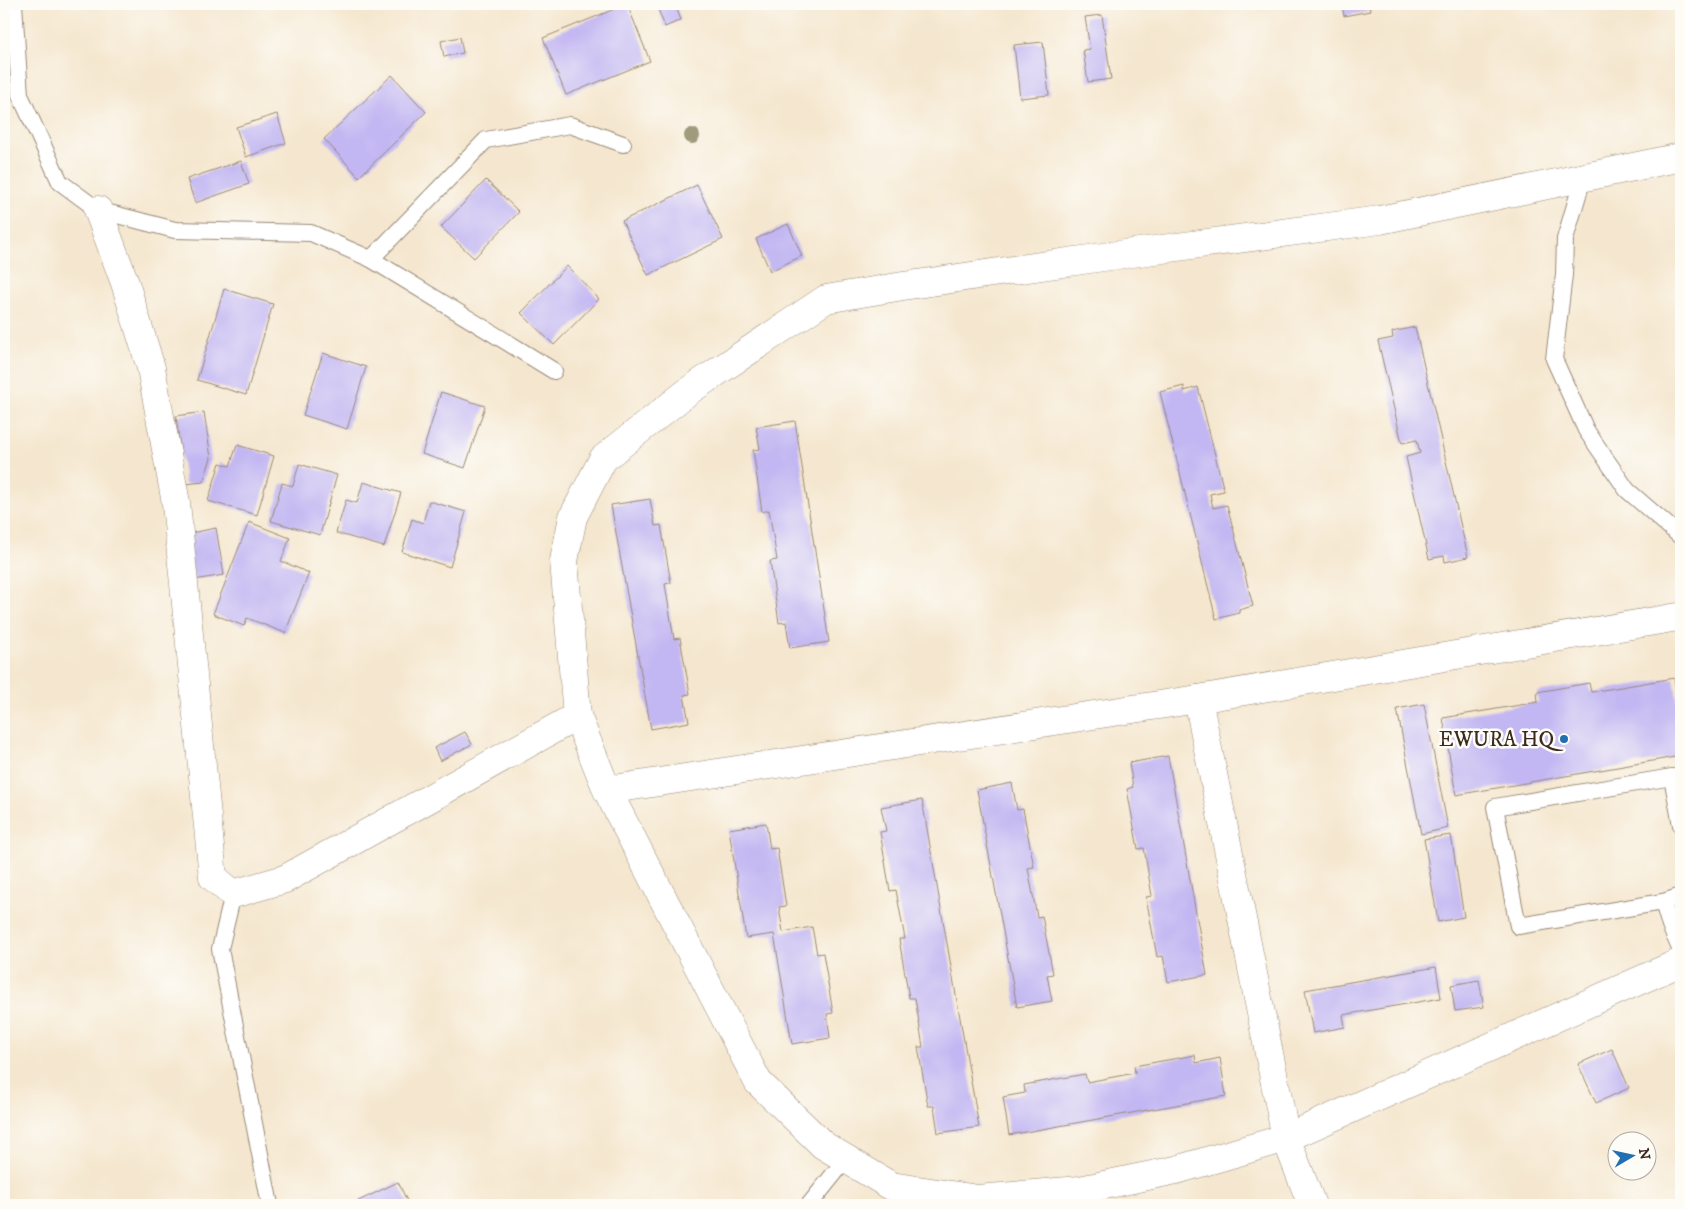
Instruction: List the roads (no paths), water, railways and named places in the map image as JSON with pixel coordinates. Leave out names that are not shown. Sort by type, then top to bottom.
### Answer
[{"type":"street","points":[[1681,156],[1380,220],[1108,256],[826,299],[690,390],[603,459],[573,517],[564,561],[577,716],[607,790],[758,1082],[823,1146],[891,1186],[978,1199],[1080,1190],[1176,1170],[1286,1138],[1681,962]]},
{"type":"street","points":[[98,210],[125,283],[151,368],[176,503],[213,877],[233,894],[285,879],[577,716]]},
{"type":"street","points":[[607,790],[1198,698],[1678,617]]},
{"type":"street","points":[[1198,698],[1286,1138],[1312,1205]]},
{"type":"lane","points":[[14,4],[20,95],[60,182],[98,210],[176,230],[311,233],[371,259],[554,371]]},
{"type":"lane","points":[[371,259],[486,140],[570,125],[623,144]]},
{"type":"lane","points":[[1583,178],[1565,239],[1564,275],[1554,359],[1586,430],[1627,490],[1681,537]]},
{"type":"lane","points":[[1681,825],[1672,777],[1495,807],[1518,926],[1663,902],[1681,896]]},
{"type":"lane","points":[[233,894],[220,949],[270,1205]]},
{"type":"lane","points":[[1663,902],[1670,926],[1681,951]]},
{"type":"lane","points":[[809,1205],[846,1159]]},
{"type":"place","name":"EWURA HQ","points":[[1564,739]]}]
